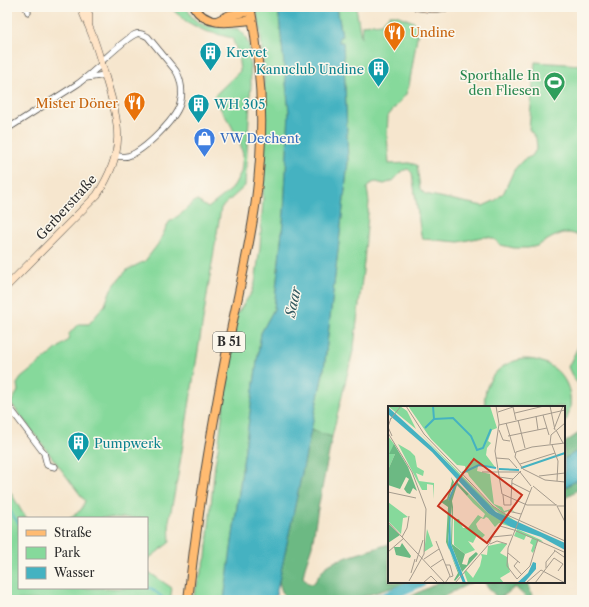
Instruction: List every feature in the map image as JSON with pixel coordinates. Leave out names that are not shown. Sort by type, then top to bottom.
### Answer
[{"type":"main road","points":[[194,7],[205,19],[224,23],[252,20]]},
{"type":"main road","points":[[230,15],[237,7]]},
{"type":"main road","points":[[215,21],[250,9]]},
{"type":"main road","name":"B 51","points":[[188,600],[197,524],[206,468],[225,359],[256,199],[261,113],[259,74],[250,9]]},
{"type":"street","points":[[81,7],[89,26]]},
{"type":"street","points":[[86,7],[89,15],[89,26]]},
{"type":"street","points":[[417,7],[432,9],[454,7]]},
{"type":"street","name":"Gerberstraße","points":[[7,286],[97,195],[106,182],[116,156],[118,131],[115,109],[102,63],[89,26]]},
{"type":"street","points":[[7,129],[86,78],[130,37],[142,33],[148,37],[180,77],[182,96],[180,105],[167,125],[135,153],[127,156],[116,156]]},
{"type":"street","points":[[86,78],[105,75]]},
{"type":"street","points":[[7,404],[44,453],[47,465],[55,467]]},
{"type":"green space","points":[[174,7],[186,7],[192,17],[199,23],[207,26],[238,29],[243,33],[249,45],[251,84],[245,186],[221,208],[178,475],[169,521],[170,542],[148,559],[148,517],[70,517],[81,510],[85,501],[11,403],[18,391],[17,384],[21,378],[68,340],[69,334],[78,324],[89,324],[105,305],[111,289],[127,270],[145,261],[158,244],[169,222],[181,214],[196,200],[208,208],[232,189],[241,172],[243,155],[240,143],[231,125],[213,97],[240,71],[238,54],[232,38],[205,31],[187,22],[174,11]]},
{"type":"green space","points":[[255,7],[278,7],[289,112],[284,213],[274,309],[261,333],[224,600],[192,600],[206,557],[215,464],[229,364],[232,330],[237,314],[252,292],[255,283],[260,247],[263,198],[264,75],[260,28]]},
{"type":"green space","points":[[337,7],[356,7],[361,38],[362,25],[382,23],[390,15],[396,15],[414,22],[418,27],[409,86],[406,94],[388,116],[387,134],[389,164],[409,163],[417,165],[420,189],[425,194],[483,206],[496,200],[504,192],[514,170],[523,160],[532,156],[537,148],[536,138],[529,129],[535,62],[582,65],[582,234],[578,235],[563,233],[537,246],[528,248],[514,248],[501,245],[489,237],[459,242],[423,239],[421,235],[412,173],[408,169],[402,171],[393,181],[384,184],[376,182],[369,185],[367,188],[369,202],[364,262],[354,347],[332,437],[311,430],[324,369],[348,162],[343,43],[339,42],[338,37],[342,36]]},
{"type":"green space","points":[[582,339],[582,388],[573,378],[568,367]]},
{"type":"green space","points":[[523,359],[536,360],[548,364],[564,379],[569,389],[570,401],[569,413],[565,423],[565,406],[485,406],[486,390],[489,382],[499,369],[514,361]]},
{"type":"green space","points":[[311,430],[332,437],[312,546],[303,577],[308,583],[313,584],[326,566],[338,560],[388,544],[388,583],[407,583],[352,600],[302,600],[301,598],[285,598],[279,581]]},
{"type":"green space","points":[[582,431],[582,448],[565,458],[565,442]]},
{"type":"green space","points":[[582,477],[582,487],[565,498],[565,487]]},
{"type":"green space","points":[[7,486],[26,517],[18,517],[18,589],[148,589],[148,572],[172,588],[170,600],[7,600]]},
{"type":"green space","points":[[438,583],[470,583],[437,600],[403,600]]},
{"type":"green space","points":[[485,583],[528,583],[533,600],[529,600],[515,587],[505,595],[497,598]]},
{"type":"water","name":"Saar","points":[[278,7],[337,7],[342,36],[339,37],[339,42],[343,42],[348,162],[324,369],[275,600],[224,600],[261,333],[274,309],[284,213],[289,112]]},
{"type":"water","points":[[582,448],[582,477],[565,487],[565,458]]},
{"type":"waterway","points":[[7,507],[18,523]]},
{"type":"waterway","points":[[376,600],[418,583]]},
{"type":"waterway","points":[[148,587],[166,600]]},
{"type":"place","name":"Undine","points":[[394,52]]},
{"type":"place","name":"Krevet","points":[[210,72]]},
{"type":"place","name":"Kanuclub Undine","points":[[379,88]]},
{"type":"place","name":"Sporthalle In den Fliesen","points":[[555,102]]},
{"type":"place","name":"Mister Döner","points":[[134,122]]},
{"type":"place","name":"WH 305","points":[[198,124]]},
{"type":"place","name":"VW Dechent","points":[[204,158]]},
{"type":"place","name":"Pumpwerk","points":[[78,462]]}]
